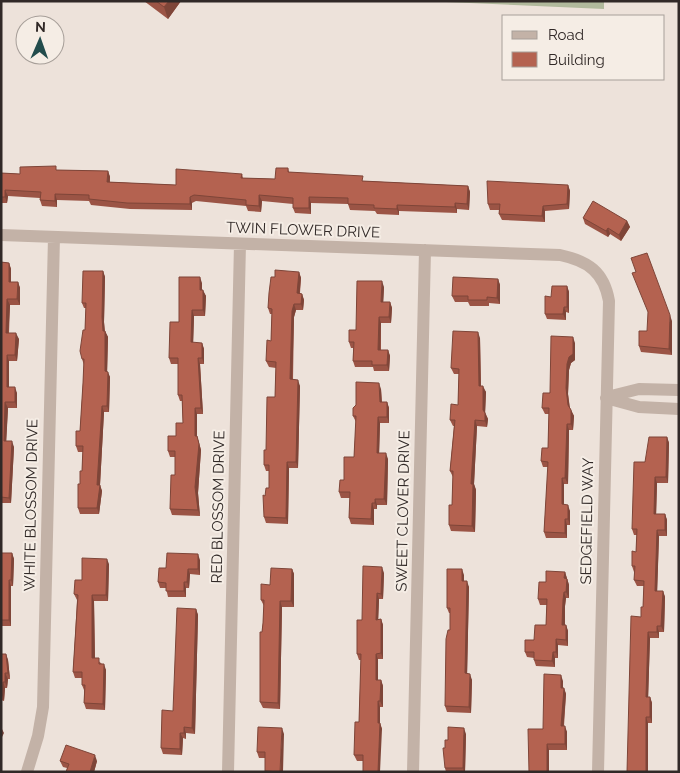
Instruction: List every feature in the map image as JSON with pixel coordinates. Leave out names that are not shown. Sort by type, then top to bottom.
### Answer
[{"type":"street","name":"TWIN FLOWER DRIVE","points":[[1,234],[560,255],[586,262],[599,273]]},
{"type":"street","name":"WHITE BLOSSOM DRIVE","points":[[27,772],[38,736],[42,706],[54,237]]},
{"type":"street","name":"RED BLOSSOM DRIVE","points":[[228,772],[240,244]]},
{"type":"street","name":"SWEET CLOVER DRIVE","points":[[413,772],[425,250]]},
{"type":"street","name":"SEDGEFIELD WAY","points":[[598,772],[609,301],[607,289],[599,273]]},
{"type":"street","points":[[606,398],[639,389],[679,390]]},
{"type":"street","points":[[606,398],[639,407],[679,408]]},
{"type":"green space","points":[[423,1],[604,1],[604,9]]},
{"type":"building","points":[[156,1],[169,1],[164,7]]},
{"type":"building","points":[[56,166],[56,170],[108,171],[107,182],[176,185],[176,169],[242,174],[241,178],[275,179],[276,168],[288,168],[288,172],[363,176],[362,181],[468,186],[467,204],[455,203],[455,207],[397,205],[397,209],[374,208],[374,205],[348,204],[348,198],[309,197],[309,208],[293,208],[293,198],[259,195],[259,206],[246,205],[246,200],[194,195],[190,197],[190,204],[127,203],[89,199],[89,195],[55,194],[55,201],[40,200],[41,192],[5,190],[5,197],[1,197],[1,173],[20,174],[20,167]]},
{"type":"building","points":[[487,181],[568,185],[567,204],[543,206],[542,216],[499,214],[500,204],[488,204]]},
{"type":"building","points":[[593,201],[627,221],[619,235],[608,228],[606,231],[583,218]]},
{"type":"building","points":[[647,253],[670,315],[669,349],[639,346],[639,331],[647,331],[648,312],[632,273],[636,272],[631,258]]},
{"type":"building","points":[[1,262],[9,263],[9,282],[18,282],[17,299],[7,299],[6,333],[16,333],[15,355],[7,355],[7,387],[15,387],[15,402],[5,402],[4,441],[12,441],[9,498],[1,497]]},
{"type":"building","points":[[275,270],[299,272],[297,293],[302,294],[301,304],[294,304],[292,311],[290,379],[298,380],[296,462],[287,462],[286,518],[264,517],[263,495],[265,496],[266,488],[269,488],[269,465],[264,465],[267,397],[275,397],[276,362],[266,361],[267,340],[271,341],[272,309],[268,308],[269,293],[271,277],[275,277]]},
{"type":"building","points":[[83,271],[103,271],[102,317],[103,331],[105,331],[105,371],[108,372],[107,406],[102,406],[97,485],[100,485],[97,508],[78,508],[78,484],[80,484],[80,471],[82,471],[83,446],[76,446],[76,431],[80,431],[84,359],[82,359],[80,351],[83,330],[85,330],[86,303],[82,303]]},
{"type":"building","points":[[179,277],[200,277],[200,290],[203,290],[203,310],[192,310],[191,342],[202,343],[202,358],[198,358],[201,408],[195,408],[195,436],[197,436],[199,444],[195,487],[198,510],[170,509],[171,475],[175,475],[175,451],[168,451],[168,436],[176,436],[176,423],[183,423],[182,395],[178,395],[178,358],[169,358],[170,322],[179,322]]},
{"type":"building","points":[[453,277],[498,279],[497,298],[487,297],[487,300],[468,300],[468,296],[452,296]]},
{"type":"building","points":[[357,281],[382,281],[381,302],[390,302],[389,317],[379,317],[378,350],[388,350],[387,365],[372,365],[372,361],[353,361],[354,342],[349,342],[349,330],[356,330]]},
{"type":"building","points":[[552,286],[567,286],[567,307],[564,307],[563,314],[545,314],[545,296],[551,297]]},
{"type":"building","points":[[453,331],[478,332],[479,386],[483,386],[485,421],[475,420],[471,484],[473,484],[472,526],[449,525],[449,505],[452,505],[453,471],[450,471],[455,420],[450,420],[451,404],[458,405],[459,369],[451,368]]},
{"type":"building","points":[[551,336],[573,337],[573,354],[569,357],[567,364],[566,388],[568,405],[571,410],[571,424],[567,424],[565,478],[562,478],[562,504],[568,505],[565,533],[544,532],[548,462],[541,461],[542,448],[548,448],[549,408],[542,408],[543,393],[550,393]]},
{"type":"building","points":[[356,382],[379,383],[380,402],[387,402],[387,417],[378,417],[377,453],[386,453],[384,499],[375,499],[375,503],[372,503],[371,519],[349,518],[350,492],[339,492],[340,480],[344,480],[344,457],[354,457],[356,416],[353,416],[353,408],[356,405]]},
{"type":"building","points":[[649,437],[667,437],[666,477],[655,477],[654,514],[665,514],[665,530],[657,530],[655,591],[663,591],[661,626],[657,626],[657,632],[648,632],[646,697],[650,697],[650,717],[646,717],[646,772],[627,772],[631,616],[641,617],[644,581],[634,580],[635,566],[632,566],[632,551],[636,552],[637,529],[632,529],[634,462],[645,462]]},
{"type":"building","points":[[1,553],[12,553],[11,580],[9,580],[9,620],[1,620]]},
{"type":"building","points":[[167,553],[198,554],[198,569],[188,569],[187,582],[184,582],[184,591],[166,591],[166,583],[158,582],[159,568],[166,568]]},
{"type":"building","points":[[82,558],[107,559],[106,595],[92,595],[92,658],[99,658],[99,664],[104,664],[103,704],[84,703],[85,685],[82,685],[82,672],[73,672],[78,595],[74,594],[75,580],[82,580]]},
{"type":"building","points":[[363,566],[382,567],[381,594],[377,593],[376,620],[381,619],[381,653],[376,654],[376,680],[381,680],[380,701],[378,701],[378,723],[380,723],[378,772],[363,772],[363,755],[354,755],[355,722],[359,722],[361,654],[357,654],[357,620],[362,620]]},
{"type":"building","points":[[271,568],[292,569],[291,601],[280,601],[278,703],[260,702],[260,632],[262,632],[264,600],[261,600],[261,584],[270,585]]},
{"type":"building","points":[[447,569],[462,569],[462,581],[467,581],[465,673],[470,674],[469,707],[445,706],[446,639],[448,630],[450,630],[450,608],[447,608]]},
{"type":"building","points":[[546,571],[565,572],[564,578],[567,579],[563,600],[562,625],[566,625],[566,640],[556,639],[556,652],[553,652],[552,661],[534,660],[534,652],[525,652],[525,640],[534,640],[535,625],[546,625],[547,599],[538,599],[539,582],[546,582]]},
{"type":"building","points":[[177,608],[196,609],[192,728],[184,727],[184,733],[180,733],[180,749],[161,748],[162,710],[173,711]]},
{"type":"building","points":[[1,654],[6,654],[8,673],[5,673],[2,695],[1,695]]},
{"type":"building","points":[[544,674],[561,675],[561,688],[564,688],[561,726],[565,726],[565,744],[547,744],[547,772],[529,772],[528,729],[543,729]]},
{"type":"building","points":[[258,727],[282,728],[280,772],[265,771],[265,752],[257,752]]},
{"type":"building","points":[[448,727],[464,728],[463,768],[445,768],[443,748],[445,748],[445,740],[448,740]]},
{"type":"building","points":[[66,745],[95,755],[90,772],[66,772],[69,764],[60,761]]}]
